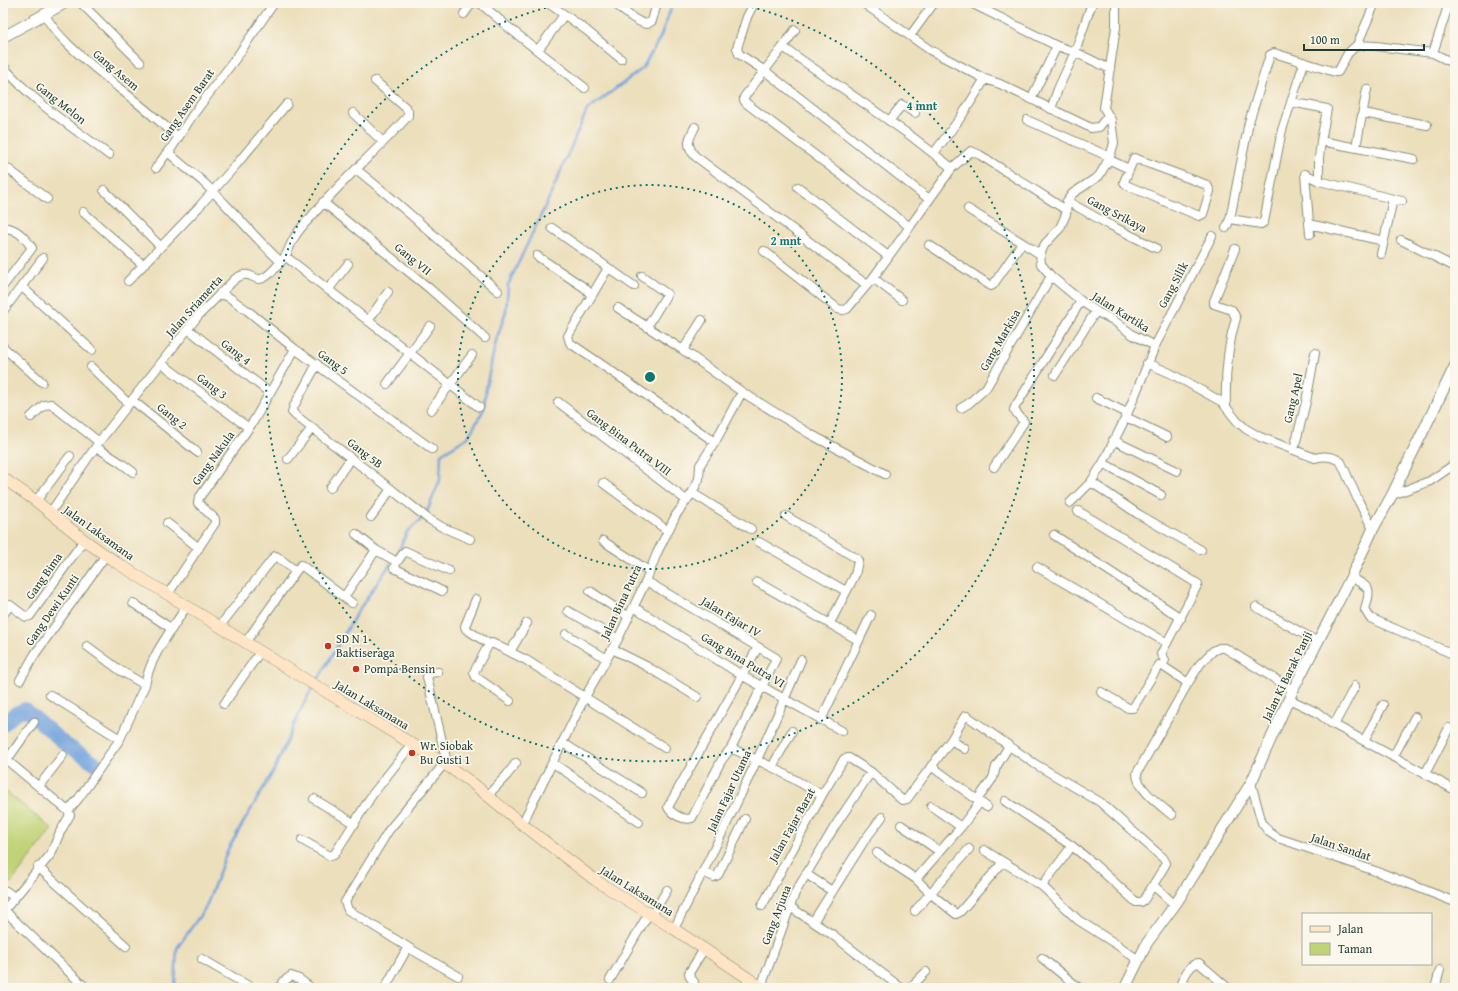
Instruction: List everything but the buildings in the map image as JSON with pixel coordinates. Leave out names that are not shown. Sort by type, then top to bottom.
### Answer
[{"type":"main road","name":"Jalan Laksamana","points":[[3,478],[36,501],[84,540],[186,607],[446,765],[595,880],[651,914],[704,949],[747,984],[762,987]]},
{"type":"street","points":[[3,37],[65,3]]},
{"type":"street","points":[[81,3],[140,62]]},
{"type":"street","name":"Gang Asem Barat","points":[[274,3],[169,150],[171,155],[213,191],[239,220],[282,259],[328,290],[411,352],[480,407]]},
{"type":"street","points":[[464,14],[472,3]]},
{"type":"street","points":[[480,3],[585,88]]},
{"type":"street","points":[[548,3],[586,30],[620,59]]},
{"type":"street","points":[[616,3],[644,24],[652,21],[657,3]]},
{"type":"street","points":[[754,3],[747,16],[737,48],[739,54],[765,71],[929,199]]},
{"type":"street","points":[[863,3],[930,50],[985,79],[1000,84],[1091,128],[1099,127],[1109,118]]},
{"type":"street","points":[[910,36],[934,3]]},
{"type":"street","points":[[971,3],[1057,46],[1075,52],[1110,69]]},
{"type":"street","points":[[1051,109],[1058,89],[1075,52],[1092,3]]},
{"type":"street","points":[[1226,228],[1230,219],[1249,122],[1270,55],[1274,52],[1304,63],[1338,72],[1348,53],[1357,45],[1375,3]]},
{"type":"street","points":[[1432,54],[1449,3]]},
{"type":"street","points":[[968,208],[1040,254],[1045,244],[1060,228],[1066,214],[1068,201],[1072,194],[1099,176],[1109,158],[1114,143],[1109,118],[1104,108],[1116,27],[1114,4]]},
{"type":"street","name":"Gang Asem","points":[[45,15],[54,29],[83,58],[178,137]]},
{"type":"street","points":[[538,50],[564,15]]},
{"type":"street","points":[[795,30],[744,97],[744,100],[910,227]]},
{"type":"street","points":[[1357,45],[1376,46],[1432,54],[1455,64]]},
{"type":"street","points":[[1031,99],[1057,46]]},
{"type":"street","points":[[783,47],[934,153],[952,168]]},
{"type":"street","points":[[1230,219],[1261,224],[1264,222],[1282,130],[1304,63]]},
{"type":"street","name":"Gang Melon","points":[[3,66],[24,90],[37,101],[109,155]]},
{"type":"street","points":[[934,153],[961,117],[985,79]]},
{"type":"street","name":"Jalan Sriamerta","points":[[50,513],[97,445],[188,329],[220,293],[240,275],[246,274],[259,280],[264,278],[282,259],[294,238],[323,202],[403,122],[409,114],[406,108],[375,81]]},
{"type":"street","points":[[1356,147],[1367,89]]},
{"type":"street","points":[[1291,102],[1327,109],[1319,158],[1319,181]]},
{"type":"street","points":[[128,281],[213,191],[287,104]]},
{"type":"street","points":[[889,121],[902,105],[915,112]]},
{"type":"street","points":[[353,113],[383,142]]},
{"type":"street","points":[[1363,113],[1427,125]]},
{"type":"street","points":[[1027,120],[1109,158],[1129,170]]},
{"type":"street","points":[[695,127],[689,138],[688,145],[695,156],[867,285]]},
{"type":"street","points":[[1322,141],[1414,158]]},
{"type":"street","points":[[156,168],[169,150]]},
{"type":"street","points":[[764,251],[838,309],[847,309],[873,278],[952,168],[971,151],[1066,210]]},
{"type":"street","points":[[1134,158],[1207,185],[1210,191],[1203,214],[1199,216],[1126,185],[1124,182],[1129,170],[1134,158]]},
{"type":"street","points":[[3,165],[48,199]]},
{"type":"street","points":[[356,169],[498,291]]},
{"type":"street","points":[[1310,234],[1305,174],[1319,181],[1402,201]]},
{"type":"street","points":[[798,187],[888,256]]},
{"type":"street","points":[[104,190],[160,246]]},
{"type":"street","points":[[1381,254],[1393,199]]},
{"type":"street","name":"Gang Srikaya","points":[[1068,201],[1106,223],[1156,248]]},
{"type":"street","name":"Gang VII","points":[[323,202],[430,289],[486,338]]},
{"type":"street","points":[[83,212],[143,265]]},
{"type":"street","points":[[1310,224],[1384,241]]},
{"type":"street","points":[[552,228],[634,286]]},
{"type":"street","points":[[3,286],[32,248],[23,237],[6,230]]},
{"type":"street","name":"Gang Silik","points":[[1155,346],[1212,236]]},
{"type":"street","points":[[1401,240],[1455,266]]},
{"type":"street","points":[[929,245],[991,286],[1022,243]]},
{"type":"street","points":[[1226,407],[1227,366],[1230,338],[1236,318],[1232,310],[1216,306],[1214,301],[1235,249]]},
{"type":"street","name":"Jalan Kartika","points":[[1040,254],[1041,264],[1050,276],[1081,301],[1113,320],[1133,335],[1155,346],[1126,415],[1103,464],[1091,482],[1070,503]]},
{"type":"street","points":[[537,256],[585,288],[591,296]]},
{"type":"street","points":[[3,311],[43,258]]},
{"type":"street","points":[[328,290],[348,264]]},
{"type":"street","points":[[608,268],[568,336],[570,343],[715,442]]},
{"type":"street","points":[[642,276],[667,294],[647,327]]},
{"type":"street","name":"Gang Markisa","points":[[961,408],[968,404],[986,388],[1050,276]]},
{"type":"street","points":[[873,278],[902,300]]},
{"type":"street","points":[[22,287],[92,350]]},
{"type":"street","points":[[368,321],[388,292]]},
{"type":"street","name":"Gang 5","points":[[220,293],[230,298],[248,311],[295,349],[432,449]]},
{"type":"street","points":[[994,467],[1024,422],[1015,412],[1015,407],[1081,301]]},
{"type":"street","points":[[618,308],[683,350],[742,392],[810,434],[885,474]]},
{"type":"street","points":[[1055,375],[1096,311]]},
{"type":"street","points":[[683,350],[702,320]]},
{"type":"street","points":[[387,384],[430,326]]},
{"type":"street","name":"Gang 4","points":[[188,329],[270,393]]},
{"type":"street","points":[[3,347],[42,382]]},
{"type":"street","name":"Gang Nakula","points":[[168,594],[215,523],[214,518],[198,503],[198,498],[249,428],[295,349]]},
{"type":"street","name":"Gang Apel","points":[[1294,449],[1316,353]]},
{"type":"street","points":[[431,410],[472,355]]},
{"type":"street","name":"Gang 3","points":[[161,363],[249,428]]},
{"type":"street","points":[[1147,363],[1170,372],[1222,402],[1237,421],[1246,429],[1260,437],[1315,458],[1322,456],[1332,457],[1341,462],[1359,502],[1374,529]]},
{"type":"street","name":"Gang 5B","points":[[316,364],[292,412],[294,416],[312,428],[425,516],[442,527],[470,539]]},
{"type":"street","name":"Jalan Ki Barak Panji","points":[[1124,988],[1147,943],[1175,905],[1251,783],[1291,694],[1392,495],[1455,366]]},
{"type":"street","name":"Gang 2","points":[[91,368],[131,402],[197,452]]},
{"type":"street","name":"Jalan Bina Putra","points":[[522,824],[585,698],[634,607],[649,571],[676,515],[692,493],[698,479],[700,466],[742,392]]},
{"type":"street","points":[[1096,398],[1167,437]]},
{"type":"street","name":"Gang Bina Putra VIII","points":[[558,402],[686,500]]},
{"type":"street","points":[[31,417],[44,405],[51,404],[97,445],[133,472]]},
{"type":"street","points":[[288,460],[312,428]]},
{"type":"street","points":[[1114,440],[1177,471]]},
{"type":"street","points":[[36,501],[70,456]]},
{"type":"street","points":[[330,488],[351,458]]},
{"type":"street","points":[[1103,464],[1161,495]]},
{"type":"street","points":[[1392,495],[1430,481],[1455,464]]},
{"type":"street","points":[[1091,482],[1138,514],[1201,550]]},
{"type":"street","points":[[603,483],[668,531]]},
{"type":"street","points":[[370,517],[391,489]]},
{"type":"street","points":[[692,493],[751,529]]},
{"type":"street","points":[[1078,511],[1198,584],[1161,654],[1165,660],[1163,665]]},
{"type":"street","points":[[786,516],[856,558],[858,561],[854,575],[830,623]]},
{"type":"street","points":[[167,523],[199,548]]},
{"type":"street","points":[[356,534],[376,550],[397,562]]},
{"type":"street","points":[[1054,535],[1180,618]]},
{"type":"street","name":"Gang Bima","points":[[3,615],[10,605],[26,617],[30,616],[84,540]]},
{"type":"street","points":[[604,541],[649,571]]},
{"type":"street","points":[[759,542],[846,592]]},
{"type":"street","points":[[344,597],[376,550]]},
{"type":"street","points":[[442,591],[394,568],[405,551],[449,571]]},
{"type":"street","name":"Gang Dewi Kunti","points":[[20,680],[35,654],[106,555]]},
{"type":"street","points":[[219,627],[275,556],[296,571]]},
{"type":"street","points":[[245,643],[300,566],[303,566],[352,603]]},
{"type":"street","points":[[1037,568],[1167,643]]},
{"type":"street","points":[[1351,577],[1367,586],[1370,594],[1365,610],[1370,618],[1455,655]]},
{"type":"street","name":"Jalan Fajar IV","points":[[646,581],[776,659],[762,687]]},
{"type":"street","points":[[757,582],[858,640]]},
{"type":"street","points":[[590,591],[628,617]]},
{"type":"street","points":[[476,599],[464,626],[466,629],[489,644],[492,643],[526,660],[665,748]]},
{"type":"street","points":[[133,603],[172,629]]},
{"type":"street","points":[[68,811],[79,798],[120,739],[145,685],[146,676],[155,656],[186,607]]},
{"type":"street","name":"Gang Bina Putra VI","points":[[634,607],[743,676],[842,731]]},
{"type":"street","points":[[1256,607],[1318,642]]},
{"type":"street","points":[[568,611],[618,639]]},
{"type":"street","points":[[821,720],[871,615]]},
{"type":"street","points":[[510,652],[527,623]]},
{"type":"street","points":[[566,634],[607,659]]},
{"type":"street","points":[[489,644],[474,674],[476,677],[510,701]]},
{"type":"street","points":[[87,646],[121,671],[145,685]]},
{"type":"street","points":[[758,647],[743,676],[714,723],[668,806],[671,811],[684,819],[692,818],[721,761],[730,748],[762,687]]},
{"type":"street","points":[[1172,815],[1143,789],[1138,782],[1137,774],[1200,664],[1213,651],[1219,648],[1225,648],[1334,725],[1455,789]]},
{"type":"street","points":[[612,649],[646,666],[696,697]]},
{"type":"street","points":[[224,704],[260,652]]},
{"type":"street","name":"Jalan Fajar Utama","points":[[674,929],[703,872],[785,699],[801,660]]},
{"type":"street","points":[[1101,692],[1128,708],[1133,708],[1159,665],[1163,665]]},
{"type":"street","points":[[1163,665],[1188,683]]},
{"type":"street","points":[[438,672],[430,673],[427,677],[446,765],[389,830],[345,902],[348,910],[458,976]]},
{"type":"street","points":[[1334,725],[1355,686]]},
{"type":"street","points":[[50,695],[120,739]]},
{"type":"street","points":[[1364,741],[1383,705]]},
{"type":"street","points":[[871,772],[903,801],[907,799],[951,740],[965,716],[967,716],[1035,764],[1100,802],[1163,858],[1166,863],[1144,900],[1142,902],[1136,902],[1072,846],[1005,801]]},
{"type":"street","points":[[1393,757],[1415,717]]},
{"type":"street","points":[[34,722],[5,759],[39,786],[68,811],[70,815],[50,854],[6,908],[8,915],[86,988]]},
{"type":"street","points":[[1425,774],[1449,728]]},
{"type":"street","points":[[772,767],[792,731]]},
{"type":"street","points":[[951,740],[965,749]]},
{"type":"street","points":[[563,742],[642,794]]},
{"type":"street","points":[[302,840],[330,856],[333,856],[355,824],[372,795],[412,744]]},
{"type":"street","points":[[916,878],[981,803],[993,778],[996,767],[1009,746]]},
{"type":"street","points":[[730,748],[772,767],[822,795]]},
{"type":"street","points":[[39,786],[63,755]]},
{"type":"street","name":"Jalan Fajar Barat","points":[[762,906],[842,761],[846,758],[850,758],[871,772]]},
{"type":"street","points":[[488,796],[516,763]]},
{"type":"street","points":[[553,763],[639,822]]},
{"type":"street","points":[[931,766],[981,803]]},
{"type":"street","name":"Gang Arjuna","points":[[762,987],[790,907],[806,874],[835,826],[871,772]]},
{"type":"street","name":"Jalan Sandat","points":[[1251,783],[1262,823],[1269,832],[1278,838],[1384,874],[1455,902]]},
{"type":"street","points":[[314,799],[355,824]]},
{"type":"street","points":[[931,806],[961,827]]},
{"type":"street","points":[[813,922],[882,817]]},
{"type":"street","points":[[703,872],[714,876],[718,875],[745,819]]},
{"type":"street","points":[[901,825],[939,851]]},
{"type":"street","points":[[1042,886],[1072,846]]},
{"type":"street","points":[[915,911],[969,849]]},
{"type":"street","points":[[984,850],[1042,886],[1078,920],[1138,960]]},
{"type":"street","points":[[877,853],[916,878],[930,893],[953,913],[958,914],[1003,862]]},
{"type":"street","points":[[38,867],[126,946]]},
{"type":"street","points":[[806,874],[832,891]]},
{"type":"street","points":[[1153,885],[1175,905]]},
{"type":"street","points":[[610,980],[666,890]]},
{"type":"street","points":[[4,891],[14,898]]},
{"type":"street","points":[[790,907],[833,935],[900,988]]},
{"type":"street","points":[[385,988],[408,947]]},
{"type":"street","points":[[692,988],[694,982],[689,973],[704,949]]},
{"type":"street","points":[[1042,958],[1079,988]]},
{"type":"street","points":[[202,959],[252,988]]},
{"type":"street","points":[[1179,988],[1191,966],[1197,963],[1200,963],[1228,988]]},
{"type":"street","points":[[1435,988],[1440,970]]},
{"type":"street","points":[[910,988],[926,972]]},
{"type":"street","points":[[280,988],[284,981],[291,976],[299,979],[311,988]]},
{"type":"green space","points":[[3,789],[52,829],[11,883],[3,876]]},
{"type":"waterway","points":[[426,514],[440,480],[441,454],[468,437],[484,409],[486,387],[496,341],[506,311],[508,285],[550,196],[587,110],[642,69],[660,38],[673,3]]},
{"type":"waterway","points":[[396,557],[407,532],[423,518]]},
{"type":"waterway","points":[[316,683],[356,614],[391,563]]},
{"type":"waterway","points":[[175,988],[177,948],[206,907],[228,849],[274,770],[302,707],[313,687]]},
{"type":"waterway","points":[[3,725],[16,713],[25,709],[65,744],[98,765]]},
{"type":"place","name":"SD N 1 Baktiseraga","points":[[328,646]]},
{"type":"place","name":"Pompa Bensin","points":[[356,669]]},
{"type":"place","name":"Wr. Siobak Bu Gusti 1","points":[[412,753]]}]
